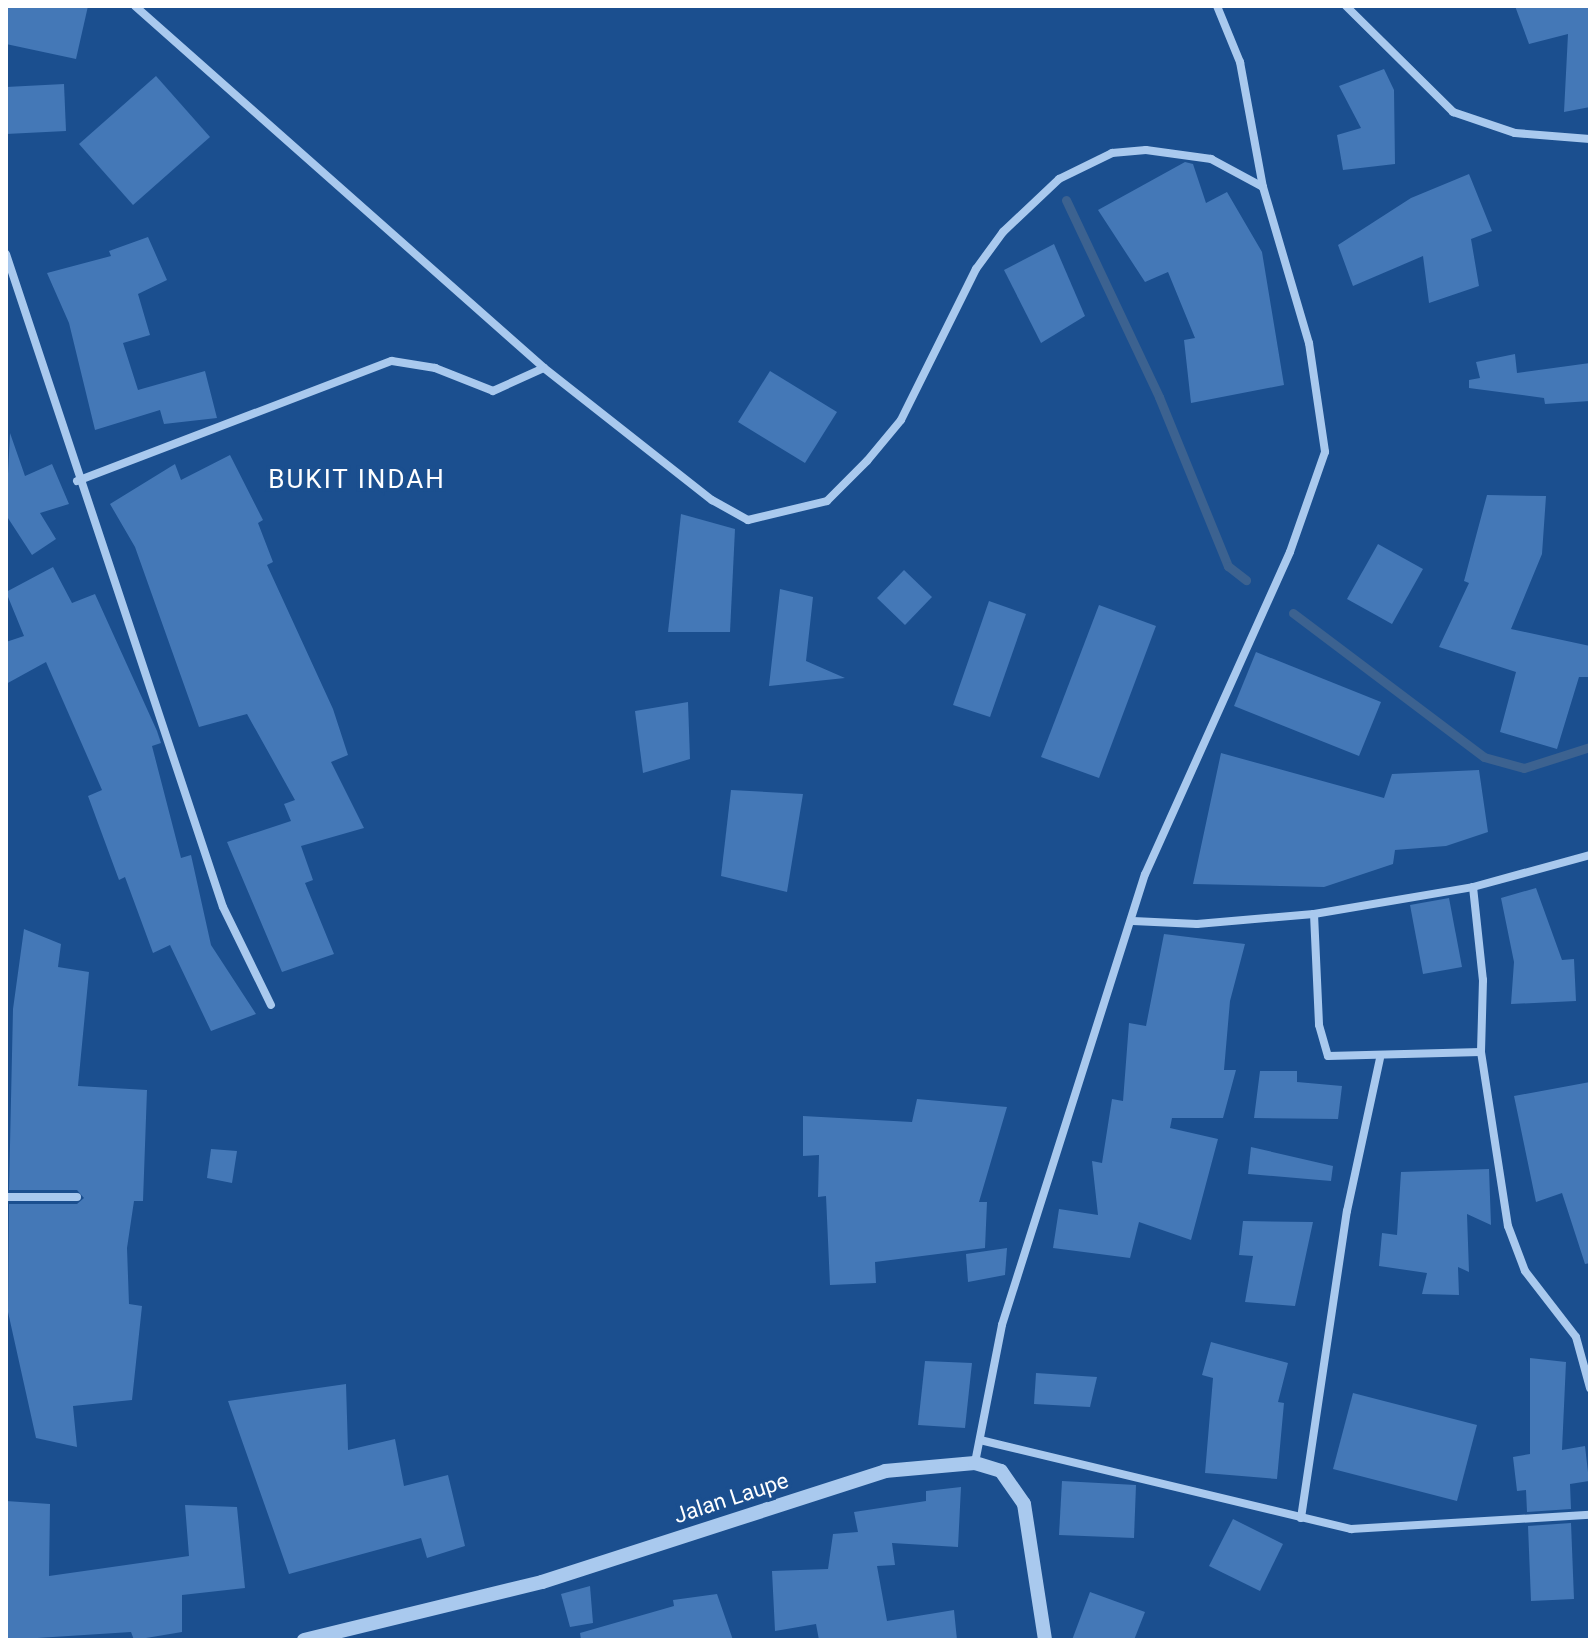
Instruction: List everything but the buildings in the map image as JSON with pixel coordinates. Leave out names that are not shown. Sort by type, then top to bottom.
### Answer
[{"type":"street","points":[[135,6],[544,368],[712,500],[748,520],[777,517],[827,501],[867,461],[901,420],[976,269],[1003,232],[1059,179],[1112,153],[1146,150],[1211,159],[1263,187]]},
{"type":"street","points":[[1045,1640],[1024,1504],[1001,1471],[975,1463],[1002,1325],[1133,921],[1145,874],[1290,552],[1325,452],[1309,343],[1263,187],[1240,62],[1217,6]]},
{"type":"street","points":[[1346,6],[1453,112],[1515,133],[1590,139]]},
{"type":"street","points":[[6,254],[77,481],[223,907],[271,1005]]},
{"type":"street","points":[[77,481],[392,361],[435,368],[493,391],[544,368]]},
{"type":"street","points":[[1133,921],[1197,924],[1314,914],[1473,887],[1590,855]]},
{"type":"street","points":[[1473,887],[1483,980],[1481,1052],[1508,1226],[1525,1271],[1576,1337],[1590,1388]]},
{"type":"street","points":[[1314,914],[1324,1051],[1380,1059],[1481,1052]]},
{"type":"street","points":[[1301,1518],[1347,1211],[1380,1059]]},
{"type":"street","points":[[6,1197],[77,1197]]},
{"type":"street","points":[[980,1440],[1351,1529],[1394,1529],[1590,1515]]},
{"type":"street","name":"Jalan Laupe","points":[[304,1640],[542,1582],[885,1471],[975,1463]]},
{"type":"waterway","points":[[1066,200],[1159,397],[1228,566],[1246,580]]},
{"type":"waterway","points":[[1293,613],[1484,757],[1524,768],[1590,747]]},
{"type":"district","name":"BUKIT INDAH","points":[[357,480]]}]
